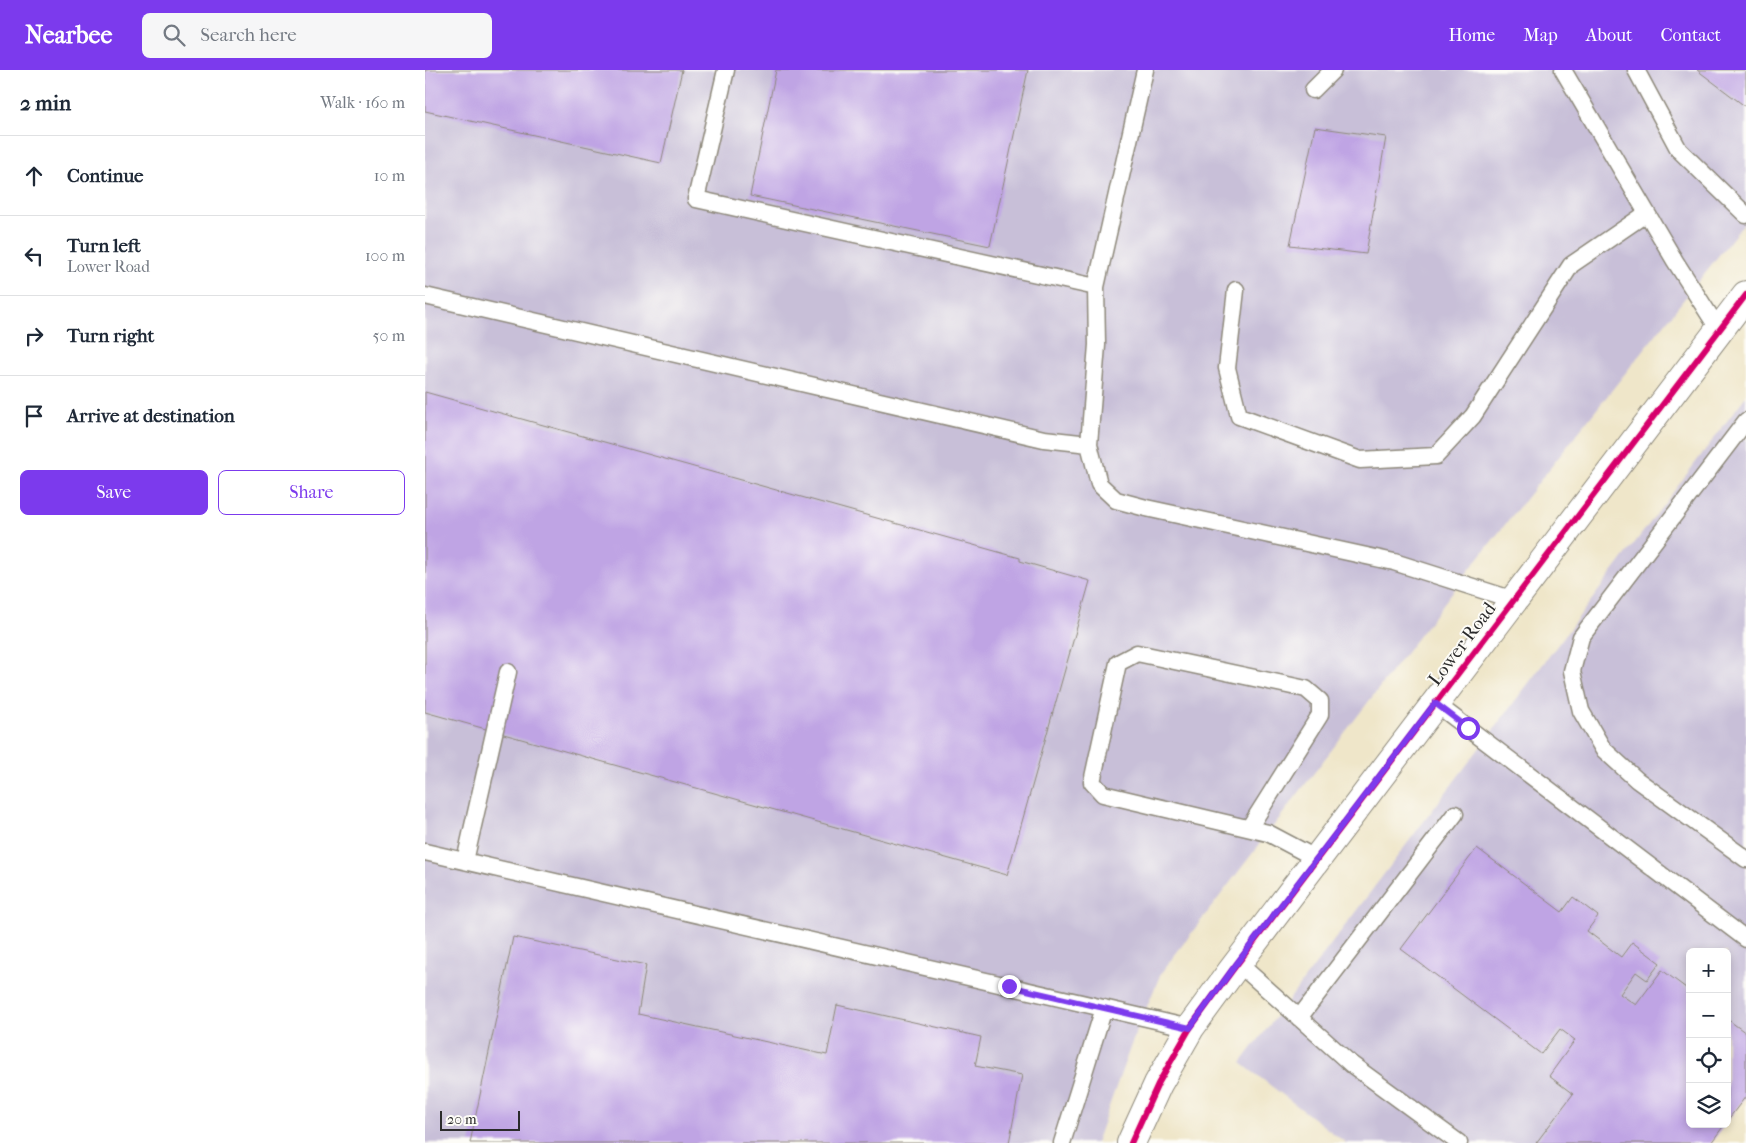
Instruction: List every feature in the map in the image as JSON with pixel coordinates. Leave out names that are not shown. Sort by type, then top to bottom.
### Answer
[{"type":"street","name":"Lower Road","points":[[1131,1143],[1158,1084],[1190,1028],[1237,963],[1746,295]]},
{"type":"lane","points":[[727,70],[696,198],[1096,287]]},
{"type":"lane","points":[[1145,70],[1096,287],[1097,345],[1089,444],[1099,484],[1116,500],[1394,562],[1514,600]]},
{"type":"lane","points":[[1313,90],[1333,70]]},
{"type":"lane","points":[[1563,70],[1675,260],[1719,330]]},
{"type":"lane","points":[[1636,70],[1679,150],[1746,215]]},
{"type":"lane","points":[[1236,290],[1227,368],[1239,416],[1360,460],[1436,456],[1473,416],[1571,265],[1647,213]]},
{"type":"lane","points":[[425,296],[1044,439],[1089,444]]},
{"type":"lane","points":[[1746,421],[1581,637],[1572,671],[1581,711],[1603,749],[1637,780],[1746,859]]},
{"type":"lane","points":[[1249,828],[1320,715],[1320,701],[1307,689],[1137,653],[1118,663],[1092,782],[1103,794],[1268,833],[1317,859]]},
{"type":"lane","points":[[465,861],[508,672]]},
{"type":"lane","points":[[1435,703],[1746,939]]},
{"type":"lane","points":[[1299,1018],[1455,814]]},
{"type":"lane","points":[[425,852],[1190,1028]]},
{"type":"lane","points":[[1237,963],[1351,1064],[1459,1143]]},
{"type":"lane","points":[[1062,1143],[1104,1008]]},
{"type":"shaded area","points":[[425,70],[1746,70],[1746,221],[1473,565],[1161,973],[1131,1045],[1096,1143],[425,1143]]},
{"type":"shaded area","points":[[1746,396],[1746,1037],[1731,1039],[1731,948],[1686,948],[1686,1050],[1620,1143],[1346,1143],[1241,1063]]},
{"type":"building","points":[[425,70],[682,70],[661,163],[425,111]]},
{"type":"building","points":[[776,70],[1028,70],[990,246],[750,196]]},
{"type":"building","points":[[1697,70],[1746,70],[1746,107]]},
{"type":"building","points":[[1315,127],[1386,137],[1366,254],[1290,245]]},
{"type":"building","points":[[425,392],[1020,558],[1020,561],[1090,581],[1007,875],[425,712]]},
{"type":"building","points":[[1477,848],[1562,912],[1573,897],[1598,916],[1587,931],[1621,957],[1632,942],[1660,963],[1647,980],[1636,972],[1620,994],[1636,1005],[1662,970],[1686,988],[1686,1128],[1722,1128],[1711,1143],[1536,1143],[1573,1094],[1549,1076],[1575,1040],[1560,1029],[1541,1054],[1401,949]]},
{"type":"building","points":[[513,937],[646,965],[638,1014],[827,1055],[837,1005],[981,1037],[975,1066],[1022,1075],[1009,1143],[470,1143]]},
{"type":"building","points":[[1731,1022],[1746,1033],[1746,1096],[1731,1116]]},
{"type":"cycle path","points":[[1131,1143],[1158,1084],[1190,1028],[1746,295]]},
{"type":"route","points":[[1009,986],[1190,1028],[1237,963],[1435,703],[1468,728]]}]
